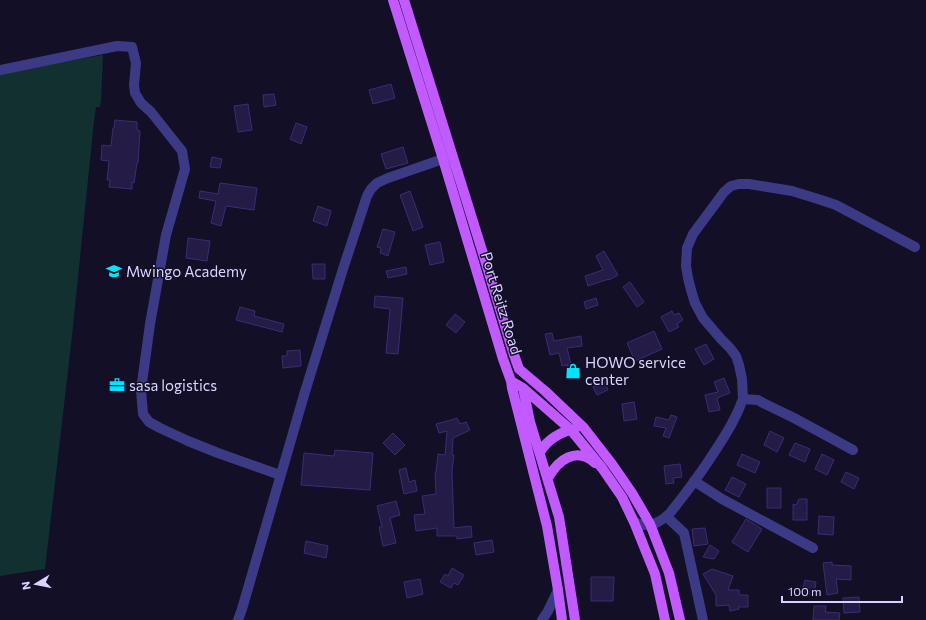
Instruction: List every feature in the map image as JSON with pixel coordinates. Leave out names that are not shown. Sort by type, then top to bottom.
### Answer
[{"type":"main road","name":"Port Reitz Road","points":[[393,0],[443,159],[503,359],[511,380],[546,526],[562,620]]},
{"type":"main road","points":[[404,0],[519,369],[546,391],[584,428],[632,493],[650,524],[669,573],[680,620]]},
{"type":"main road","points":[[511,380],[523,388],[571,430],[602,468],[622,497],[655,574],[665,620]]},
{"type":"main road","name":"Port Reitz Road","points":[[523,388],[530,422],[559,517],[575,620]]},
{"type":"main road","points":[[540,452],[546,443],[557,436],[571,430],[584,428]]},
{"type":"main road","points":[[548,478],[553,468],[567,457],[580,455],[590,458],[602,468]]},
{"type":"street","points":[[0,70],[117,46],[132,47],[136,63],[134,85],[135,93],[182,151],[186,169],[166,235],[150,324],[140,390],[143,414],[149,422],[160,428],[218,453],[280,475]]},
{"type":"street","points":[[238,620],[342,269],[367,196],[377,183],[443,159]]},
{"type":"street","points":[[634,522],[643,525],[650,524],[667,517],[694,481],[727,432],[743,399],[742,379],[736,356],[703,318],[695,303],[686,266],[687,248],[693,234],[716,203],[731,186],[749,184],[792,191],[818,199],[836,205],[915,247]]},
{"type":"street","name":"Port Reitz Road","points":[[519,369],[523,388]]},
{"type":"street","points":[[743,399],[764,402],[853,450]]},
{"type":"street","points":[[694,481],[722,499],[813,548]]},
{"type":"street","points":[[667,517],[684,533],[703,620]]},
{"type":"street","points":[[542,620],[558,590]]},
{"type":"green space","points":[[103,55],[101,101],[100,107],[96,107],[94,121],[72,336],[45,569],[0,576],[0,73]]},
{"type":"building","points":[[391,84],[395,98],[373,104],[369,90]]},
{"type":"building","points":[[274,94],[276,105],[264,107],[263,95]]},
{"type":"building","points":[[248,104],[252,130],[238,132],[234,106]]},
{"type":"building","points":[[115,120],[137,122],[137,130],[140,131],[138,163],[134,183],[132,182],[132,189],[109,187],[110,180],[107,180],[109,161],[101,160],[102,145],[111,146]]},
{"type":"building","points":[[296,123],[307,127],[301,144],[290,139]]},
{"type":"building","points":[[403,147],[408,163],[386,169],[381,154]]},
{"type":"building","points":[[212,157],[222,159],[220,168],[210,167]]},
{"type":"building","points":[[220,183],[257,188],[254,210],[226,206],[221,226],[211,223],[216,201],[199,198],[200,191],[218,194]]},
{"type":"building","points":[[410,191],[423,227],[413,231],[400,195]]},
{"type":"building","points":[[318,206],[331,211],[327,226],[313,221]]},
{"type":"building","points":[[383,229],[395,232],[388,256],[380,253],[381,248],[377,247]]},
{"type":"building","points":[[188,238],[210,241],[207,261],[186,258]]},
{"type":"building","points":[[440,242],[444,262],[430,265],[425,245]]},
{"type":"building","points":[[604,251],[618,275],[609,280],[588,286],[585,276],[603,270],[596,256]]},
{"type":"building","points":[[312,264],[325,264],[325,279],[313,279]]},
{"type":"building","points":[[406,267],[407,274],[388,278],[386,271]]},
{"type":"building","points":[[630,282],[644,302],[637,307],[623,287]]},
{"type":"building","points":[[375,296],[403,298],[398,354],[386,353],[390,309],[374,307]]},
{"type":"building","points":[[596,298],[598,305],[586,309],[584,302]]},
{"type":"building","points":[[240,307],[255,311],[254,316],[284,324],[282,332],[236,320]]},
{"type":"building","points":[[672,311],[674,315],[679,313],[683,320],[677,324],[679,327],[669,332],[661,317]]},
{"type":"building","points":[[455,314],[465,322],[456,333],[446,325]]},
{"type":"building","points":[[654,331],[662,349],[635,361],[627,343]]},
{"type":"building","points":[[552,333],[554,341],[581,336],[582,346],[567,348],[571,364],[562,366],[559,353],[550,355],[545,334]]},
{"type":"building","points":[[706,344],[714,359],[704,365],[695,349]]},
{"type":"building","points":[[300,350],[301,366],[283,368],[282,356],[287,356],[287,351]]},
{"type":"building","points":[[576,364],[579,377],[569,379],[566,366]]},
{"type":"building","points":[[724,378],[730,393],[717,398],[720,410],[709,412],[705,395],[718,392],[714,382]]},
{"type":"building","points":[[605,382],[608,390],[597,395],[593,387]]},
{"type":"building","points":[[634,402],[637,419],[624,421],[622,404]]},
{"type":"building","points":[[671,415],[677,417],[669,438],[663,436],[666,428],[654,426],[656,417],[669,420]]},
{"type":"building","points":[[457,418],[460,424],[466,422],[470,430],[453,438],[452,455],[454,455],[452,471],[454,528],[471,526],[472,537],[457,539],[457,536],[437,536],[437,528],[416,531],[414,515],[425,514],[422,496],[436,494],[435,472],[438,454],[445,455],[447,431],[439,433],[436,424]]},
{"type":"building","points":[[770,431],[784,438],[777,452],[764,445]]},
{"type":"building","points":[[393,433],[405,445],[395,455],[383,443]]},
{"type":"building","points":[[795,443],[810,449],[805,462],[789,455]]},
{"type":"building","points":[[335,450],[373,453],[370,490],[301,485],[304,453],[334,456]]},
{"type":"building","points":[[742,454],[760,462],[755,473],[737,465]]},
{"type":"building","points":[[822,454],[834,460],[827,475],[815,469]]},
{"type":"building","points":[[680,464],[682,477],[673,478],[674,483],[666,484],[664,466]]},
{"type":"building","points":[[406,468],[409,482],[415,480],[417,491],[404,494],[399,470]]},
{"type":"building","points":[[846,472],[859,478],[854,489],[841,482]]},
{"type":"building","points":[[732,477],[746,484],[739,497],[725,490]]},
{"type":"building","points":[[767,488],[781,488],[781,508],[767,508]]},
{"type":"building","points":[[799,499],[807,499],[807,520],[793,520],[793,504],[796,505]]},
{"type":"building","points":[[396,501],[400,515],[390,518],[396,543],[383,546],[379,527],[382,527],[377,506]]},
{"type":"building","points":[[819,516],[834,517],[833,535],[818,534]]},
{"type":"building","points":[[746,519],[762,529],[748,552],[732,542]]},
{"type":"building","points":[[705,528],[708,544],[694,546],[692,529]]},
{"type":"building","points":[[492,540],[494,552],[476,555],[474,543]]},
{"type":"building","points":[[306,541],[328,546],[326,558],[304,553]]},
{"type":"building","points":[[710,545],[719,551],[714,559],[703,557]]},
{"type":"building","points":[[832,562],[832,565],[851,566],[851,580],[836,579],[838,593],[827,595],[823,563]]},
{"type":"building","points":[[452,568],[464,575],[458,585],[454,583],[451,588],[440,582],[445,574],[448,576]]},
{"type":"building","points":[[712,569],[733,576],[728,590],[739,590],[739,595],[748,595],[748,607],[738,607],[739,609],[730,611],[729,605],[716,606],[716,595],[703,574]]},
{"type":"building","points":[[591,577],[614,577],[613,601],[591,601]]},
{"type":"building","points":[[420,579],[423,594],[407,598],[404,582]]},
{"type":"building","points":[[805,580],[816,582],[814,595],[802,593]]},
{"type":"building","points":[[859,597],[860,612],[844,613],[843,598]]},
{"type":"building","points":[[814,606],[826,606],[825,612],[840,613],[839,620],[813,620]]},
{"type":"place","name":"Mwingo Academy","points":[[114,271]]},
{"type":"place","name":"HOWO service center","points":[[573,371]]},
{"type":"place","name":"sasa logistics","points":[[117,385]]}]
